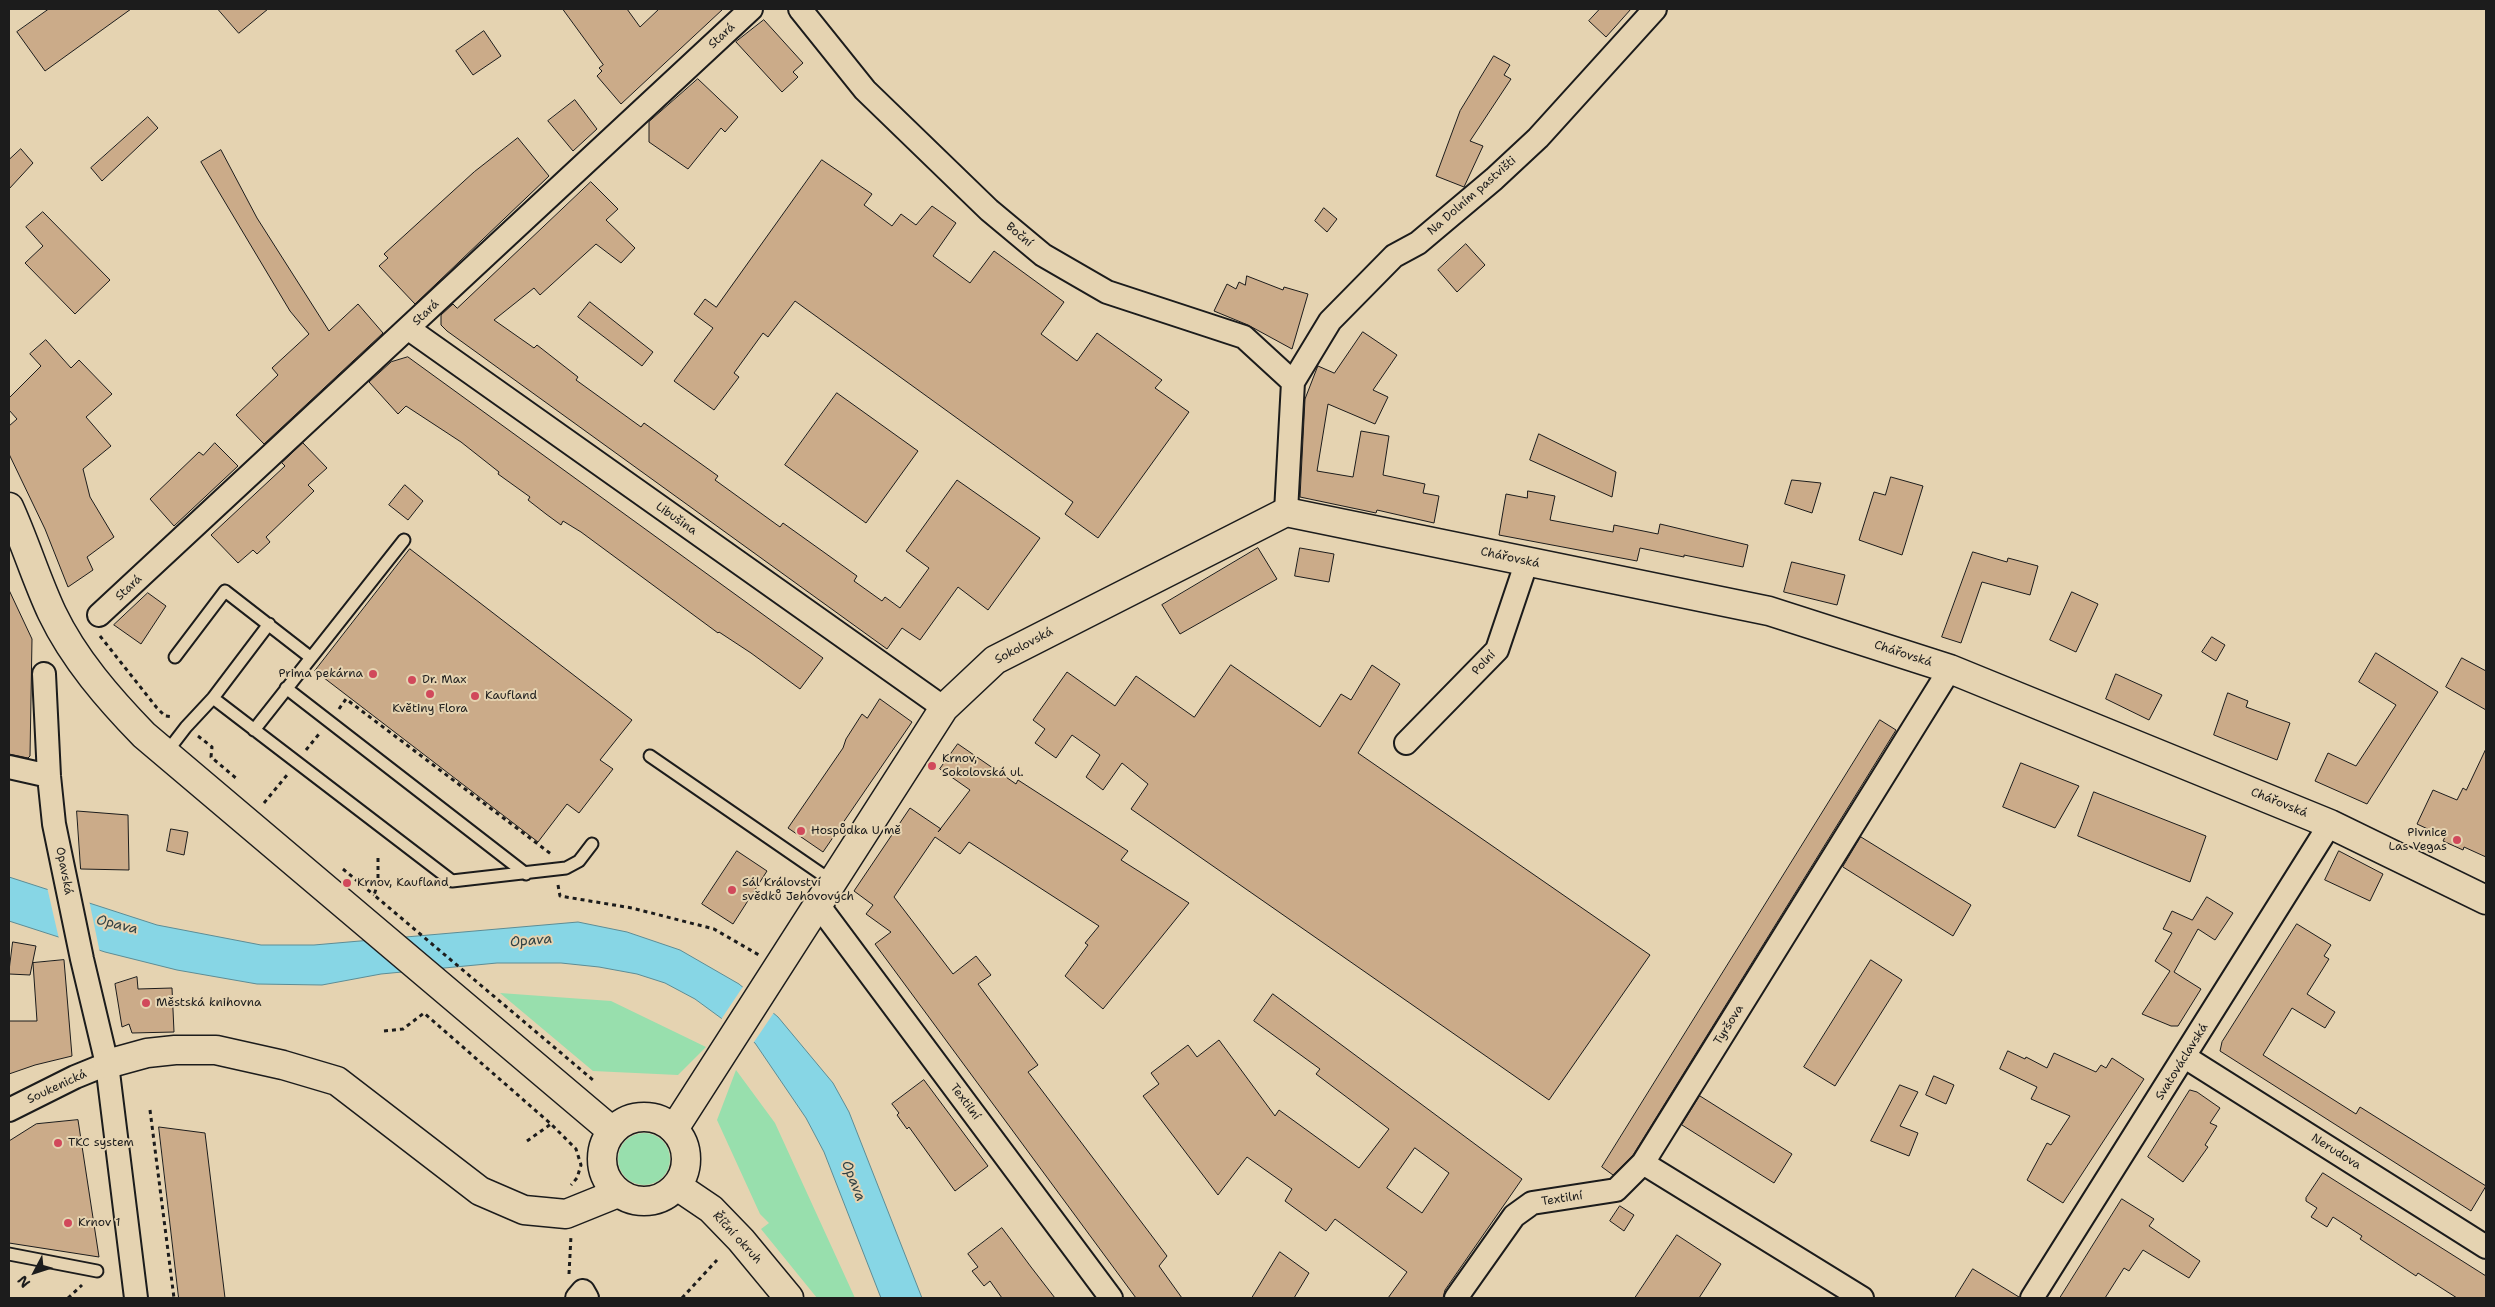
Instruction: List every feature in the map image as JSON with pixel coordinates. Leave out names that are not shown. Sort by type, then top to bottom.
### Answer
[{"type":"street","name":"Stará","points":[[98,624],[409,329],[751,9]]},
{"type":"street","name":"Boční","points":[[800,9],[866,90],[989,210],[1043,255],[1107,292],[1244,337],[1293,382]]},
{"type":"street","name":"Na Dolním pastvišti","points":[[1293,382],[1330,321],[1394,256],[1418,243],[1494,179],[1538,138],[1655,9]]},
{"type":"street","name":"Libušina","points":[[409,329],[944,708]]},
{"type":"street","points":[[1286,512],[1293,382]]},
{"type":"street","points":[[9,507],[49,606],[63,634],[113,702],[165,755],[612,1131]]},
{"type":"street","name":"Sokolovská","points":[[674,1129],[944,708],[995,660],[1286,512]]},
{"type":"street","name":"Chářovská","points":[[1286,512],[1769,611],[1950,669],[2330,824],[2486,900]]},
{"type":"street","name":"Polní","points":[[1406,742],[1497,650],[1527,561]]},
{"type":"street","name":"Tyršova","points":[[1643,1163],[1950,669]]},
{"type":"street","name":"Opavská","points":[[44,674],[49,776],[54,824],[82,959],[107,1064],[136,1298]]},
{"type":"street","points":[[9,768],[49,776]]},
{"type":"street","name":"Svatováclavská","points":[[2032,1298],[2330,824]]},
{"type":"street","name":"Textilní","points":[[818,906],[1111,1298]]},
{"type":"street","points":[[107,1064],[147,1053],[216,1050],[283,1064],[337,1081],[480,1191],[524,1210],[566,1214],[618,1193]]},
{"type":"street","name":"Nerudova","points":[[2185,1057],[2486,1247]]},
{"type":"street","name":"Soukenická","points":[[9,1110],[75,1077],[107,1064]]},
{"type":"street","points":[[636,1117],[650,1117],[663,1121],[674,1129],[682,1139],[687,1163],[684,1175],[677,1186],[668,1195],[649,1201],[630,1199],[618,1193],[609,1183],[602,1163],[605,1143],[612,1131],[623,1122],[636,1117]]},
{"type":"street","points":[[1643,1163],[1862,1298]]},
{"type":"street","name":"Textilní","points":[[1456,1298],[1514,1216],[1532,1203],[1616,1190],[1643,1163]]},
{"type":"street","name":"Říční okruh","points":[[677,1186],[711,1209],[741,1240],[789,1298]]},
{"type":"lane","points":[[254,730],[404,540]]},
{"type":"lane","points":[[174,657],[225,590],[310,658]]},
{"type":"lane","points":[[165,755],[186,727],[213,698],[269,624]]},
{"type":"lane","points":[[286,688],[526,874]]},
{"type":"lane","points":[[213,698],[446,878],[458,881],[566,868],[579,861],[592,844]]},
{"type":"lane","points":[[650,756],[833,882]]},
{"type":"lane","points":[[9,1254],[97,1271]]},
{"type":"path","points":[[98,624],[157,708],[165,716],[176,718],[212,747],[212,757],[238,780]]},
{"type":"path","points":[[264,803],[346,700],[550,854],[560,896],[632,908],[714,929],[774,973]]},
{"type":"path","points":[[258,797],[272,809]]},
{"type":"path","points":[[374,895],[378,883],[378,858]]},
{"type":"path","points":[[338,864],[593,1080]]},
{"type":"path","points":[[384,1031],[403,1029],[424,1013],[551,1124],[576,1149],[580,1165],[577,1178],[561,1196],[572,1238],[579,1291]]},
{"type":"path","points":[[150,1110],[174,1298]]},
{"type":"path","points":[[527,1141],[551,1124]]},
{"type":"path","points":[[682,1298],[717,1260]]},
{"type":"green space","points":[[500,993],[611,1001],[706,1047],[678,1075],[593,1071]]},
{"type":"green space","points":[[736,1070],[775,1123],[855,1298],[817,1298],[761,1229],[769,1223],[760,1214],[717,1120]]},
{"type":"green space","points":[[639,1133],[649,1133],[659,1137],[666,1144],[670,1159],[666,1174],[659,1181],[649,1185],[639,1185],[629,1181],[622,1174],[618,1164],[618,1154],[622,1144],[629,1137]]},
{"type":"water","name":"Opava","points":[[9,877],[157,925],[261,945],[314,945],[578,922],[627,932],[680,950],[739,984],[778,1017],[833,1083],[849,1112],[922,1298],[881,1298],[824,1152],[806,1118],[755,1043],[695,999],[665,983],[637,974],[599,967],[561,963],[497,963],[381,974],[322,985],[257,984],[177,970],[105,952],[9,921]]},
{"type":"pier","points":[[47,887],[89,900],[100,953],[59,939]]},
{"type":"pier","points":[[744,985],[775,1011],[752,1045],[720,1021]]},
{"type":"building","points":[[49,9],[131,9],[45,71],[17,32]]},
{"type":"building","points":[[218,9],[268,9],[239,33]]},
{"type":"building","points":[[563,9],[627,9],[640,27],[659,9],[723,9],[621,104],[597,76],[602,71],[599,68],[603,65]]},
{"type":"building","points":[[1600,9],[1631,9],[1606,37],[1589,21]]},
{"type":"building","points":[[764,20],[803,63],[793,72],[798,77],[782,92],[736,42]]},
{"type":"building","points":[[484,31],[501,56],[473,75],[456,51]]},
{"type":"building","points":[[1494,56],[1510,65],[1504,75],[1511,79],[1470,141],[1483,146],[1464,187],[1436,176],[1460,111]]},
{"type":"building","points":[[698,79],[738,117],[725,132],[721,128],[688,169],[649,142],[649,122]]},
{"type":"building","points":[[575,100],[597,129],[573,151],[548,121]]},
{"type":"building","points":[[148,117],[158,128],[102,181],[91,168]]},
{"type":"building","points":[[518,138],[549,176],[415,304],[379,266],[388,258],[384,254],[474,172]]},
{"type":"building","points":[[21,149],[33,163],[9,189],[9,160]]},
{"type":"building","points":[[221,150],[257,218],[329,331],[358,304],[383,333],[264,444],[236,415],[278,375],[272,368],[309,334],[290,311],[201,162]]},
{"type":"building","points":[[822,160],[872,194],[864,205],[892,226],[901,214],[916,225],[932,206],[956,223],[933,256],[970,283],[994,251],[1064,302],[1041,334],[1077,361],[1097,333],[1162,380],[1155,388],[1189,412],[1098,538],[1065,514],[1073,502],[795,301],[768,337],[763,333],[734,373],[739,377],[714,410],[674,381],[713,328],[694,314],[705,299],[716,307]]},
{"type":"building","points":[[591,182],[618,209],[606,220],[635,248],[621,263],[596,244],[540,295],[534,288],[494,320],[534,348],[537,345],[578,377],[576,380],[641,427],[644,423],[718,476],[715,480],[780,527],[783,523],[857,576],[854,581],[882,601],[885,597],[900,608],[929,568],[906,551],[957,480],[1040,538],[988,610],[958,587],[920,640],[902,628],[887,649],[441,325],[441,315],[453,304],[457,308]]},
{"type":"building","points":[[1324,208],[1337,219],[1327,232],[1315,221]]},
{"type":"building","points":[[43,212],[110,280],[75,314],[25,263],[43,246],[26,227]]},
{"type":"building","points":[[1466,244],[1485,265],[1457,292],[1438,270]]},
{"type":"building","points":[[1247,276],[1283,290],[1284,287],[1308,294],[1292,349],[1248,325],[1214,311],[1227,284],[1236,289],[1239,282],[1245,285]]},
{"type":"building","points":[[590,302],[653,352],[642,366],[578,317]]},
{"type":"building","points":[[1363,332],[1397,355],[1373,390],[1388,397],[1375,424],[1328,404],[1317,471],[1353,477],[1361,431],[1389,436],[1383,475],[1425,484],[1423,493],[1439,496],[1434,523],[1377,510],[1376,513],[1300,497],[1305,399],[1318,366],[1334,373]]},
{"type":"building","points":[[46,340],[71,368],[79,360],[112,394],[86,417],[111,446],[83,469],[90,497],[114,537],[87,557],[93,570],[68,587],[45,529],[9,454],[9,426],[17,419],[9,410],[9,398],[41,366],[30,354]]},
{"type":"building","points":[[408,357],[823,658],[800,689],[751,653],[718,633],[581,532],[563,521],[561,525],[528,500],[530,497],[498,474],[499,472],[461,442],[406,406],[398,414],[369,382],[391,362]]},
{"type":"building","points":[[837,393],[918,451],[866,523],[785,465]]},
{"type":"building","points":[[1539,434],[1616,472],[1612,497],[1530,460]]},
{"type":"building","points":[[215,443],[238,466],[174,526],[150,499],[199,452],[203,455]]},
{"type":"building","points":[[303,443],[327,468],[308,485],[314,491],[266,537],[270,542],[257,554],[253,550],[238,563],[211,535],[285,466],[282,463]]},
{"type":"building","points":[[1891,477],[1923,486],[1902,555],[1859,540],[1874,492],[1885,495]]},
{"type":"building","points":[[1792,480],[1821,483],[1812,513],[1785,504]]},
{"type":"building","points":[[405,485],[423,501],[408,520],[389,505]]},
{"type":"building","points":[[1528,491],[1555,496],[1550,520],[1613,532],[1614,525],[1658,534],[1660,524],[1748,545],[1743,567],[1640,548],[1637,561],[1499,535],[1506,494],[1527,498]]},
{"type":"building","points":[[1258,548],[1277,579],[1180,634],[1162,605]]},
{"type":"building","points":[[1300,548],[1334,554],[1329,582],[1295,576]]},
{"type":"building","points":[[410,549],[632,720],[600,760],[613,769],[579,813],[567,804],[538,842],[315,671]]},
{"type":"building","points":[[1973,552],[2007,562],[2008,558],[2038,566],[2030,595],[1982,582],[1961,643],[1942,637]]},
{"type":"building","points":[[1792,562],[1845,575],[1837,605],[1784,592]]},
{"type":"building","points":[[9,590],[32,639],[30,756],[28,758],[9,754]]},
{"type":"building","points":[[2072,592],[2098,604],[2076,652],[2050,640]]},
{"type":"building","points":[[148,593],[166,606],[141,644],[114,625]]},
{"type":"building","points":[[2212,637],[2225,645],[2216,661],[2202,652]]},
{"type":"building","points":[[2376,653],[2438,692],[2367,804],[2315,781],[2328,753],[2356,766],[2396,705],[2359,682]]},
{"type":"building","points":[[2462,658],[2486,671],[2486,710],[2446,687]]},
{"type":"building","points":[[1231,665],[1320,727],[1341,694],[1351,700],[1372,665],[1400,684],[1358,753],[1650,955],[1549,1100],[1131,809],[1148,784],[1122,763],[1103,790],[1086,777],[1100,755],[1072,735],[1056,758],[1035,743],[1045,729],[1033,720],[1067,672],[1115,706],[1136,676],[1194,717]]},
{"type":"building","points":[[2116,674],[2162,695],[2149,720],[2106,699]]},
{"type":"building","points":[[2228,693],[2248,701],[2246,707],[2290,723],[2277,760],[2214,735]]},
{"type":"building","points":[[880,699],[912,722],[823,852],[788,828],[843,748],[846,739],[862,714],[867,718]]},
{"type":"building","points":[[1880,720],[1896,730],[1633,1155],[1613,1175],[1602,1167]]},
{"type":"building","points":[[958,744],[1016,784],[1018,780],[1128,851],[1121,860],[1189,903],[1103,1009],[1065,976],[1088,945],[1085,943],[1099,926],[969,842],[960,854],[935,837],[894,897],[953,974],[976,956],[991,975],[978,984],[1038,1065],[1028,1072],[1167,1256],[1159,1266],[1182,1298],[1136,1298],[875,944],[891,932],[866,914],[873,905],[854,891],[910,808],[941,829],[970,790],[940,769]]},
{"type":"building","points":[[2486,749],[2486,857],[2464,847],[2463,850],[2443,841],[2445,837],[2417,824],[2433,790],[2457,800],[2463,788],[2466,790]]},
{"type":"building","points":[[2021,763],[2079,786],[2055,828],[2003,807]]},
{"type":"building","points":[[2094,792],[2206,836],[2190,882],[2078,836]]},
{"type":"building","points":[[77,811],[128,815],[129,870],[81,869]]},
{"type":"building","points":[[171,829],[188,832],[184,855],[167,851]]},
{"type":"building","points":[[1861,837],[1971,905],[1953,936],[1843,867]]},
{"type":"building","points":[[737,851],[767,871],[733,924],[702,904]]},
{"type":"building","points":[[2339,851],[2383,874],[2370,901],[2325,880]]},
{"type":"building","points":[[2207,897],[2233,913],[2215,940],[2198,929],[2174,972],[2201,989],[2178,1026],[2171,1026],[2142,1014],[2170,971],[2155,961],[2172,933],[2163,929],[2172,911],[2192,920]]},
{"type":"building","points":[[2297,924],[2331,945],[2324,956],[2329,959],[2307,994],[2335,1012],[2325,1028],[2292,1008],[2263,1055],[2356,1114],[2360,1107],[2486,1186],[2471,1211],[2220,1051],[2222,1042]]},
{"type":"building","points":[[13,942],[36,946],[30,975],[9,974]]},
{"type":"building","points":[[64,960],[72,1056],[35,1065],[9,1074],[9,1021],[37,1021],[33,963]]},
{"type":"building","points":[[1871,960],[1902,980],[1835,1086],[1804,1067]]},
{"type":"building","name":"Městská knihovna","points":[[137,977],[138,989],[172,988],[174,1032],[132,1033],[129,1024],[122,1027],[115,984]]},
{"type":"building","points":[[1273,994],[1522,1179],[1445,1290],[1443,1298],[1388,1298],[1407,1272],[1335,1219],[1326,1231],[1285,1201],[1292,1189],[1247,1157],[1218,1195],[1143,1096],[1159,1084],[1151,1073],[1188,1045],[1197,1057],[1219,1040],[1275,1116],[1279,1110],[1359,1168],[1389,1129],[1316,1074],[1320,1069],[1254,1021]],"holes":[[[1415,1148],[1449,1173],[1422,1213],[1387,1188]]]},
{"type":"building","points":[[2008,1051],[2025,1059],[2026,1057],[2047,1068],[2054,1053],[2096,1072],[2101,1065],[2106,1068],[2112,1058],[2144,1079],[2063,1203],[2027,1180],[2047,1143],[2051,1145],[2070,1116],[2031,1099],[2037,1087],[2000,1069]]},
{"type":"building","points":[[1934,1076],[1954,1085],[1946,1104],[1926,1095]]},
{"type":"building","points":[[924,1080],[988,1166],[955,1191],[909,1127],[907,1129],[892,1104]]},
{"type":"building","points":[[1900,1085],[1918,1092],[1900,1126],[1918,1133],[1909,1156],[1871,1141]]},
{"type":"building","points":[[2190,1090],[2197,1092],[2220,1108],[2210,1123],[2217,1126],[2205,1145],[2208,1147],[2183,1182],[2148,1157]]},
{"type":"building","points":[[1700,1096],[1792,1154],[1774,1183],[1682,1125]]},
{"type":"building","points":[[78,1120],[99,1257],[9,1243],[9,1141],[36,1124]]},
{"type":"building","points":[[159,1127],[205,1133],[225,1298],[179,1298]]},
{"type":"building","points":[[2323,1173],[2486,1276],[2486,1298],[2457,1298],[2418,1273],[2416,1276],[2360,1239],[2362,1236],[2333,1217],[2327,1227],[2311,1217],[2317,1208],[2306,1201],[2306,1198]]},
{"type":"building","points":[[2122,1199],[2154,1219],[2149,1226],[2200,1261],[2189,1278],[2143,1250],[2129,1271],[2124,1268],[2105,1298],[2060,1298]]},
{"type":"building","points":[[1620,1206],[1634,1215],[1624,1231],[1610,1221]]},
{"type":"building","points":[[1002,1228],[1055,1298],[1002,1298],[990,1281],[984,1286],[972,1271],[978,1267],[968,1254]]},
{"type":"building","points":[[1677,1235],[1721,1264],[1699,1298],[1635,1298]]},
{"type":"building","points":[[1280,1252],[1309,1273],[1294,1298],[1252,1298]]},
{"type":"building","points":[[1973,1269],[2019,1297],[2019,1298],[1955,1298]]},
{"type":"place","name":"Prima pekárna","points":[[373,674]]},
{"type":"place","name":"Dr. Max","points":[[412,680]]},
{"type":"place","name":"Květiny Flora","points":[[430,694]]},
{"type":"place","name":"Kaufland","points":[[475,696]]},
{"type":"place","name":"Krnov, Sokolovská ul.","points":[[932,766]]},
{"type":"place","name":"Hospůdka U mě","points":[[801,831]]},
{"type":"place","name":"Pivnice Las Vegas","points":[[2457,840]]},
{"type":"place","name":"Krnov, Kaufland","points":[[347,883]]},
{"type":"place","name":"Sál Království svědků Jehovových","points":[[732,890]]},
{"type":"place","name":"Městská knihovna","points":[[146,1003]]},
{"type":"place","name":"TKC system","points":[[58,1143]]},
{"type":"place","name":"Krnov 1","points":[[68,1223]]}]
